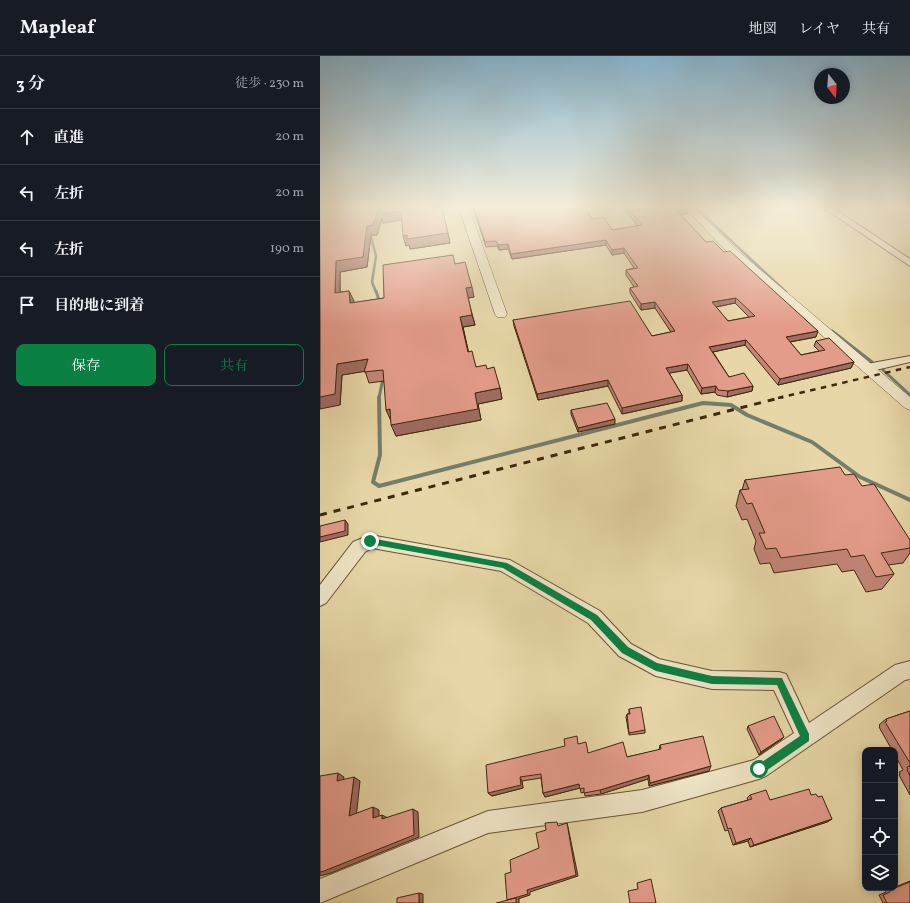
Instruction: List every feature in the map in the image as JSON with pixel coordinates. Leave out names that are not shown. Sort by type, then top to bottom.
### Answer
[{"type":"street","points":[[478,248],[501,314]]},
{"type":"street","points":[[729,248],[910,405]]},
{"type":"street","points":[[887,248],[910,263]]},
{"type":"street","points":[[867,368],[910,359]]},
{"type":"street","points":[[320,598],[359,547],[370,541],[504,565],[594,617],[625,650],[656,667],[712,680],[779,681],[806,738]]},
{"type":"street","points":[[320,890],[488,822],[642,801],[759,769],[902,671],[910,670]]},
{"type":"building","points":[[320,248],[364,248],[363,257],[336,261],[335,293],[349,291],[350,303],[384,298],[383,265],[453,255],[455,264],[465,262],[472,287],[466,288],[472,315],[460,317],[468,352],[472,351],[476,367],[486,365],[487,369],[494,367],[500,388],[475,393],[478,409],[391,425],[390,409],[386,410],[383,370],[364,372],[368,359],[337,364],[335,394],[320,397]]},
{"type":"building","points":[[509,248],[555,248],[511,254]]},
{"type":"building","points":[[611,248],[720,248],[724,252],[730,251],[818,331],[786,337],[801,355],[825,350],[816,341],[829,338],[854,362],[780,379],[746,340],[709,347],[729,377],[744,373],[753,386],[728,391],[718,390],[716,386],[702,388],[688,364],[666,368],[682,395],[622,408],[608,380],[537,394],[513,320],[630,301],[652,336],[675,331],[655,302],[641,304],[630,288],[638,286],[626,270],[638,268],[624,248],[612,250]],"holes":[[[736,298],[755,316],[728,321],[712,302]]]},
{"type":"building","points":[[607,403],[615,419],[578,428],[571,410]]},
{"type":"building","points":[[840,467],[845,475],[854,474],[862,486],[874,484],[910,540],[910,548],[881,553],[894,574],[876,577],[864,555],[851,557],[847,549],[781,558],[776,548],[766,549],[759,533],[765,533],[752,503],[747,504],[740,490],[749,489],[745,480]]},
{"type":"building","points":[[345,520],[345,531],[320,537],[320,526]]},
{"type":"building","points":[[641,707],[645,730],[629,733],[627,714],[630,714],[629,709]]},
{"type":"building","points":[[910,711],[910,763],[885,722],[887,721],[886,719]]},
{"type":"building","points":[[774,716],[784,737],[761,752],[748,726]]},
{"type":"building","points":[[577,736],[578,744],[586,742],[588,753],[623,742],[627,757],[661,749],[660,745],[703,736],[711,766],[650,783],[649,775],[600,790],[584,793],[584,788],[580,789],[579,784],[543,793],[541,774],[520,777],[521,785],[488,793],[486,765],[565,746],[564,739]]},
{"type":"building","points":[[910,766],[910,776],[907,767]]},
{"type":"building","points":[[338,773],[337,781],[354,777],[349,816],[373,807],[373,818],[382,815],[382,819],[413,809],[414,835],[320,872],[320,776]]},
{"type":"building","points":[[809,789],[811,795],[816,794],[818,797],[822,796],[832,819],[754,845],[751,838],[736,843],[731,828],[728,829],[721,808],[752,799],[750,795],[766,790],[770,800]]},
{"type":"building","points":[[557,822],[558,826],[567,823],[576,875],[527,890],[528,894],[507,900],[505,874],[511,872],[510,860],[539,848],[536,833],[546,830],[545,823]]},
{"type":"building","points":[[651,879],[656,903],[630,903],[628,891],[638,889],[637,883]]},
{"type":"building","points":[[910,882],[910,903],[887,903],[883,895],[890,891],[898,891],[898,887]]},
{"type":"building","points":[[419,893],[419,903],[397,903],[397,898]]},
{"type":"building","points":[[516,898],[516,903],[496,903]]},
{"type":"waterway","points":[[374,248],[376,256],[372,282],[376,292]]},
{"type":"waterway","points":[[738,248],[786,292]]},
{"type":"waterway","points":[[376,291],[380,303]]},
{"type":"waterway","points":[[832,331],[872,362]]},
{"type":"waterway","points":[[883,370],[910,395]]},
{"type":"waterway","points":[[379,398],[383,378]]},
{"type":"waterway","points":[[379,398],[380,455],[373,482],[379,486],[703,403],[731,405],[747,415],[812,442],[860,477],[910,500]]},
{"type":"railway","points":[[778,398],[910,367]]},
{"type":"railway","points":[[320,515],[783,397]]},
{"type":"route","points":[[370,541],[504,565],[594,617],[625,650],[656,667],[712,680],[779,681],[806,738],[759,769]]}]
